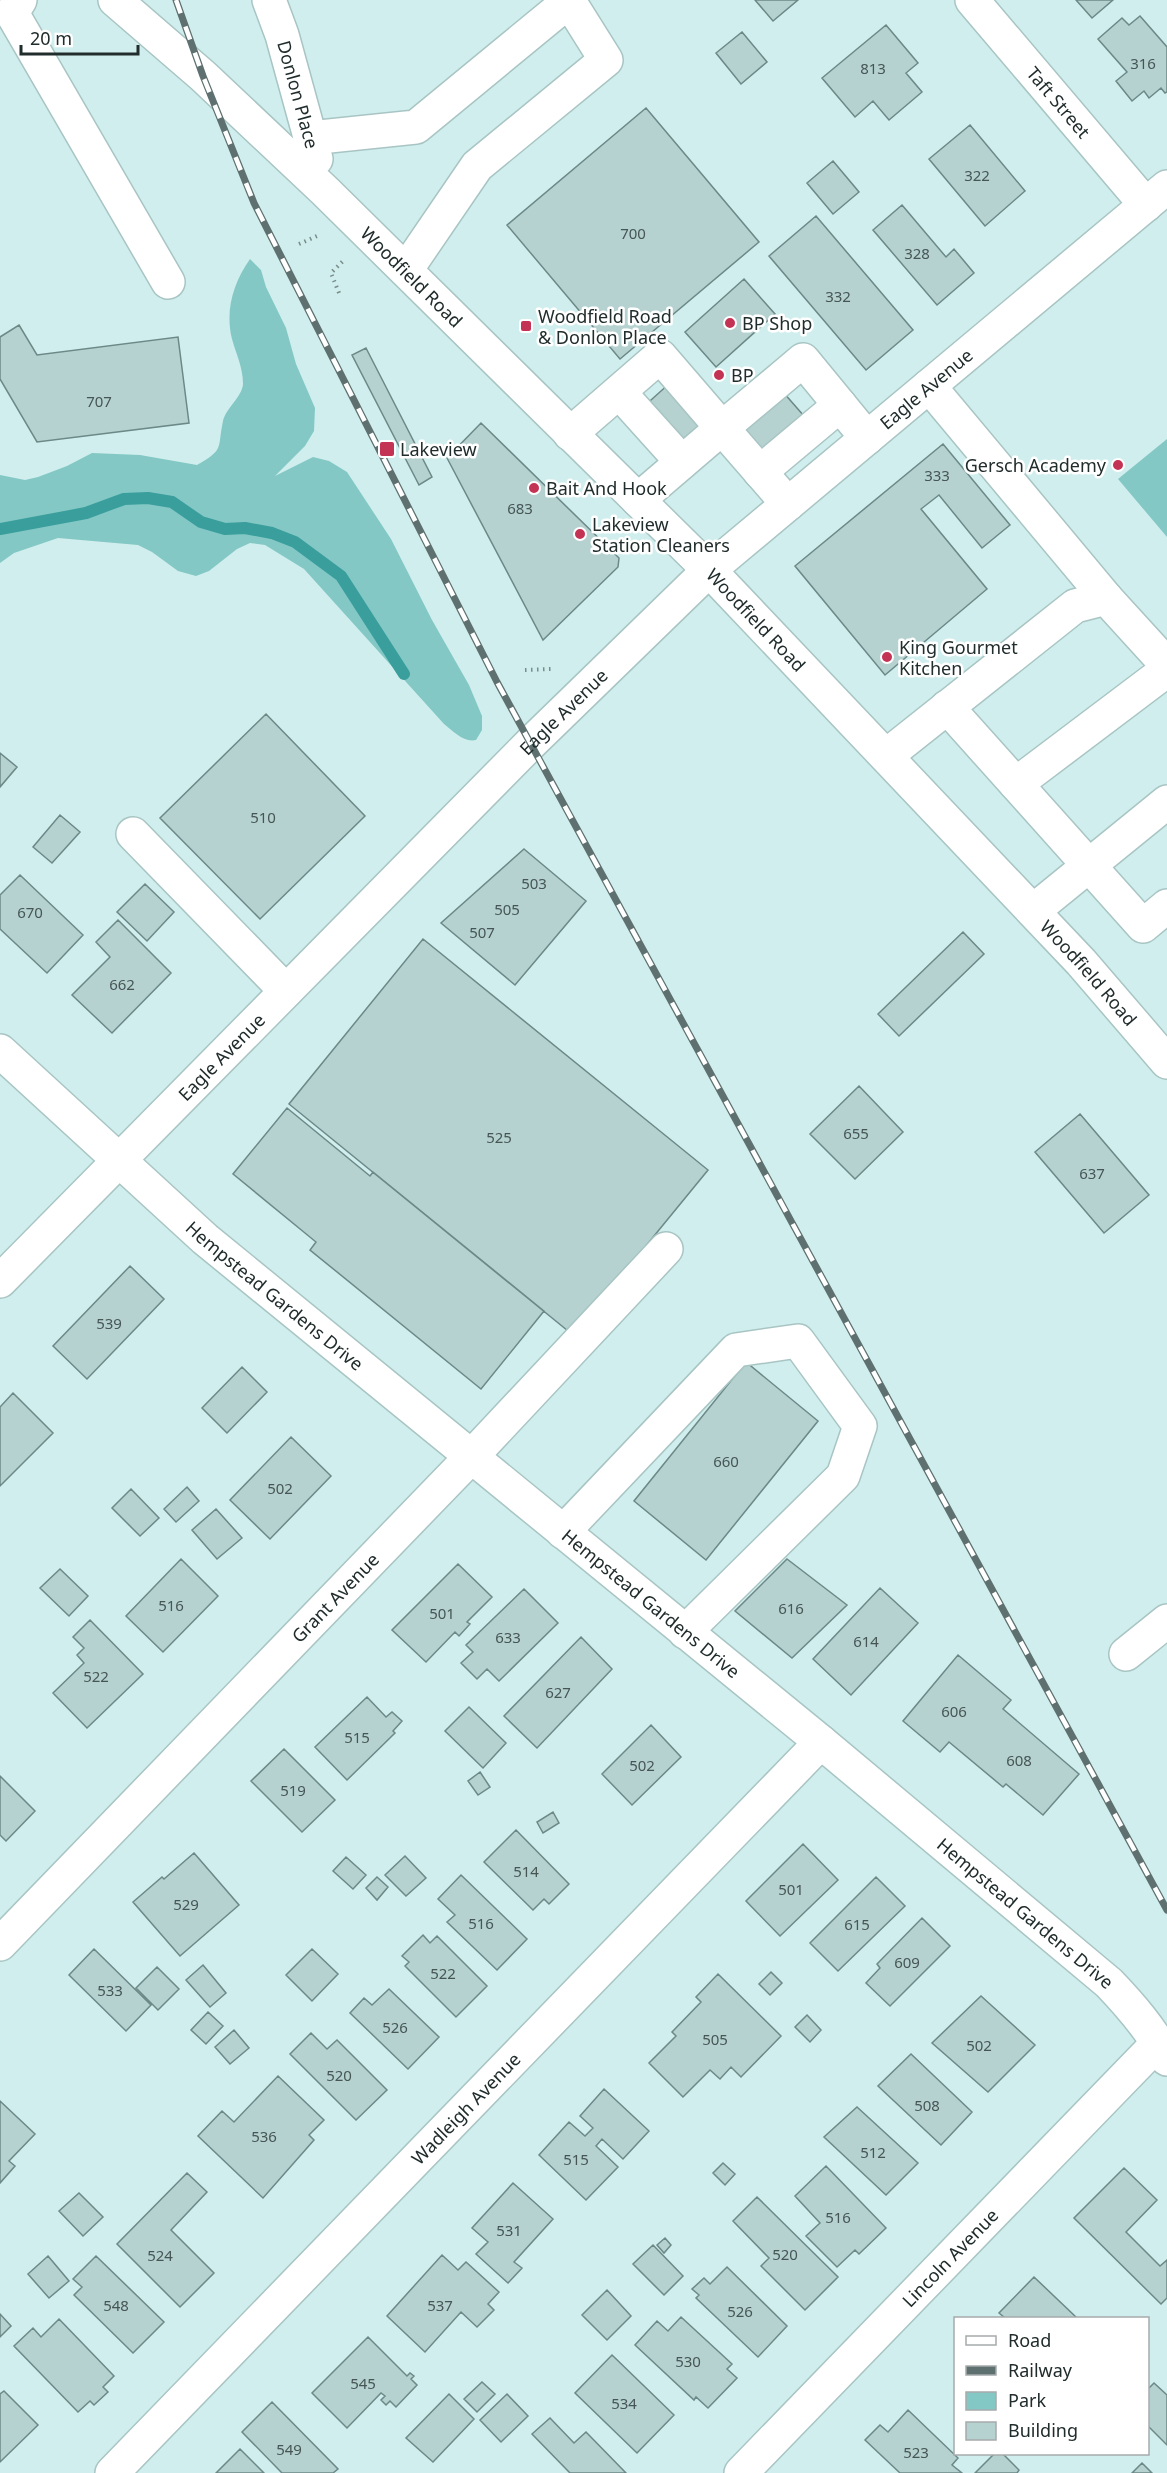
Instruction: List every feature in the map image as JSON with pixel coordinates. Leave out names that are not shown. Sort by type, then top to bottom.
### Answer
[{"type":"street","points":[[20,0],[12,13],[168,282]]},
{"type":"street","name":"Woodfield Road","points":[[115,0],[203,76],[325,191],[709,570],[1082,962],[1167,1062]]},
{"type":"street","name":"Donlon Place","points":[[269,0],[282,35],[325,191]]},
{"type":"street","name":"Taft Street","points":[[972,0],[1156,196]]},
{"type":"street","points":[[310,138],[416,127],[569,1],[606,60],[477,166],[406,270]]},
{"type":"street","name":"Eagle Avenue","points":[[0,1281],[531,742],[709,570],[1156,196]]},
{"type":"street","points":[[570,434],[660,356],[788,504]]},
{"type":"street","points":[[638,500],[803,360],[867,438]]},
{"type":"street","points":[[929,386],[1106,598],[1167,665]]},
{"type":"street","points":[[619,392],[682,462]]},
{"type":"street","points":[[760,472],[840,405]]},
{"type":"street","points":[[886,756],[1075,606],[1106,598]]},
{"type":"street","points":[[1016,784],[1167,670]]},
{"type":"street","points":[[947,707],[1143,926],[1167,906]]},
{"type":"street","points":[[1033,911],[1167,802]]},
{"type":"street","points":[[133,834],[286,991]]},
{"type":"street","name":"Hempstead Gardens Drive","points":[[0,1051],[205,1239],[821,1742],[1108,1983],[1135,2011],[1163,2051]]},
{"type":"street","name":"Grant Avenue","points":[[0,1944],[471,1457],[666,1249]]},
{"type":"street","points":[[563,1532],[736,1350],[798,1341],[860,1426],[843,1476],[685,1632]]},
{"type":"street","points":[[1126,1654],[1167,1621]]},
{"type":"street","name":"Wadleigh Avenue","points":[[112,2473],[821,1742]]},
{"type":"street","name":"Lincoln Avenue","points":[[741,2473],[1163,2051]]},
{"type":"path","points":[[299,244],[318,235]]},
{"type":"path","points":[[339,293],[331,273],[350,254]]},
{"type":"path","points":[[525,670],[551,669]]},
{"type":"green space","points":[[250,259],[261,270],[266,287],[286,328],[296,364],[315,408],[314,431],[305,446],[275,476],[313,457],[329,461],[347,472],[391,539],[432,620],[469,685],[482,716],[482,730],[476,740],[463,738],[444,724],[304,569],[265,545],[250,543],[237,549],[209,571],[196,576],[178,571],[138,545],[58,538],[14,553],[0,563],[0,475],[25,480],[38,477],[92,453],[140,455],[197,465],[216,451],[220,443],[225,416],[243,384],[229,318],[235,287]]},
{"type":"green space","points":[[1167,439],[1167,537],[1118,479]]},
{"type":"building","points":[[755,0],[798,0],[773,21]]},
{"type":"building","points":[[1076,0],[1113,0],[1092,18]]},
{"type":"building","points":[[1140,16],[1167,47],[1167,92],[1165,93],[1161,88],[1149,98],[1144,91],[1132,101],[1116,81],[1127,72],[1098,39],[1122,18],[1129,25]]},
{"type":"building","points":[[886,25],[918,63],[906,73],[922,92],[889,120],[873,101],[855,117],[822,78]]},
{"type":"building","points":[[742,32],[767,62],[741,84],[716,53]]},
{"type":"building","points":[[646,108],[759,242],[620,359],[507,225]]},
{"type":"building","points":[[970,125],[1025,191],[985,226],[929,159]]},
{"type":"building","points":[[833,161],[859,192],[833,214],[807,183]]},
{"type":"building","points":[[902,205],[946,257],[954,249],[974,273],[937,305],[873,230]]},
{"type":"building","points":[[816,216],[913,330],[866,370],[769,256]]},
{"type":"building","name":"BP Shop","points":[[744,279],[775,314],[716,367],[685,332]]},
{"type":"building","points":[[19,325],[37,355],[178,337],[189,423],[37,442],[0,379],[0,337]]},
{"type":"building","name":"Lakeview","points":[[366,348],[432,477],[419,485],[352,355]]},
{"type":"building","points":[[671,382],[706,422],[676,448],[641,409]]},
{"type":"building","points":[[783,392],[811,424],[768,463],[740,431]]},
{"type":"building","points":[[481,423],[619,558],[618,567],[543,640],[447,458]]},
{"type":"building","points":[[943,444],[1010,525],[982,548],[939,495],[921,509],[987,589],[885,675],[795,566]]},
{"type":"building","points":[[266,714],[365,816],[260,919],[160,818]]},
{"type":"building","points":[[0,753],[17,767],[0,787]]},
{"type":"building","points":[[60,815],[80,832],[52,863],[33,847]]},
{"type":"building","points":[[524,849],[586,901],[515,985],[441,923]]},
{"type":"building","points":[[20,875],[83,935],[47,973],[0,929],[0,895]]},
{"type":"building","points":[[145,884],[174,912],[147,941],[117,912]]},
{"type":"building","points":[[118,920],[171,973],[112,1033],[72,995],[110,957],[96,942]]},
{"type":"building","points":[[963,932],[984,954],[899,1036],[878,1014]]},
{"type":"building","points":[[423,939],[708,1170],[573,1335],[289,1104]]},
{"type":"building","points":[[859,1086],[903,1132],[855,1179],[810,1134]]},
{"type":"building","points":[[287,1108],[370,1176],[373,1172],[544,1311],[481,1389],[310,1250],[316,1242],[233,1174]]},
{"type":"building","points":[[1080,1114],[1149,1195],[1104,1233],[1035,1152]]},
{"type":"building","points":[[130,1266],[164,1299],[87,1379],[53,1346]]},
{"type":"building","points":[[746,1362],[818,1421],[706,1560],[634,1501]]},
{"type":"building","points":[[242,1367],[267,1392],[227,1433],[202,1408]]},
{"type":"building","points":[[13,1393],[53,1433],[0,1486],[0,1407]]},
{"type":"building","points":[[291,1437],[331,1476],[270,1539],[230,1500]]},
{"type":"building","points":[[187,1487],[199,1501],[176,1522],[164,1509]]},
{"type":"building","points":[[131,1489],[159,1518],[140,1536],[112,1508]]},
{"type":"building","points":[[216,1509],[242,1538],[217,1559],[192,1530]]},
{"type":"building","points":[[181,1559],[218,1596],[163,1652],[126,1616]]},
{"type":"building","points":[[787,1559],[847,1605],[792,1658],[735,1611]]},
{"type":"building","points":[[458,1564],[492,1597],[467,1622],[470,1624],[459,1636],[455,1632],[426,1662],[392,1630]]},
{"type":"building","points":[[60,1569],[88,1596],[69,1616],[40,1588]]},
{"type":"building","points":[[880,1588],[918,1623],[851,1695],[813,1659]]},
{"type":"building","points":[[524,1589],[558,1623],[499,1681],[487,1669],[477,1679],[461,1663],[473,1652],[466,1645]]},
{"type":"building","points":[[90,1620],[143,1674],[87,1728],[53,1693],[84,1663],[77,1655],[84,1648],[73,1637]]},
{"type":"building","points":[[581,1637],[612,1669],[537,1748],[504,1716]]},
{"type":"building","points":[[958,1655],[1011,1700],[1003,1709],[1079,1774],[1043,1815],[1006,1784],[1003,1787],[949,1742],[940,1752],[903,1721]]},
{"type":"building","points":[[367,1697],[386,1717],[392,1712],[402,1721],[393,1731],[395,1733],[347,1780],[315,1747]]},
{"type":"building","points":[[469,1707],[506,1743],[483,1768],[445,1731]]},
{"type":"building","points":[[651,1725],[681,1757],[632,1805],[602,1774]]},
{"type":"building","points":[[284,1749],[335,1800],[302,1832],[251,1781]]},
{"type":"building","points":[[480,1772],[490,1787],[478,1795],[468,1781]]},
{"type":"building","points":[[0,1776],[35,1811],[6,1841],[0,1835]]},
{"type":"building","points":[[553,1812],[559,1823],[543,1833],[537,1822]]},
{"type":"building","points":[[516,1830],[569,1884],[549,1904],[544,1899],[533,1910],[484,1862]]},
{"type":"building","points":[[803,1844],[838,1880],[780,1936],[746,1901]]},
{"type":"building","points":[[194,1853],[239,1905],[180,1956],[133,1902]]},
{"type":"building","points":[[405,1856],[426,1878],[406,1896],[385,1875]]},
{"type":"building","points":[[346,1857],[366,1875],[353,1889],[333,1871]]},
{"type":"building","points":[[461,1875],[527,1939],[497,1970],[447,1922],[455,1915],[438,1899]]},
{"type":"building","points":[[377,1877],[388,1887],[377,1900],[366,1888]]},
{"type":"building","points":[[876,1877],[905,1906],[838,1971],[810,1943]]},
{"type":"building","points":[[922,1918],[950,1946],[890,2006],[866,1983],[880,1968],[877,1964]]},
{"type":"building","points":[[423,1935],[430,1943],[437,1936],[487,1986],[456,2017],[405,1966],[409,1962],[402,1956]]},
{"type":"building","points":[[94,1949],[151,2005],[126,2031],[69,1975]]},
{"type":"building","points":[[312,1949],[338,1974],[312,2001],[286,1975]]},
{"type":"building","points":[[203,1965],[226,1993],[210,2007],[186,1980]]},
{"type":"building","points":[[157,1967],[179,1989],[158,2010],[136,1988]]},
{"type":"building","points":[[771,1972],[782,1983],[770,1995],[759,1984]]},
{"type":"building","points":[[718,1974],[781,2036],[741,2077],[731,2067],[720,2079],[710,2070],[683,2097],[649,2063],[676,2036],[672,2032],[701,2002],[696,1997]]},
{"type":"building","points":[[389,1989],[439,2037],[408,2069],[350,2013],[364,1998],[372,2005]]},
{"type":"building","points":[[981,1996],[1035,2045],[988,2092],[932,2043]]},
{"type":"building","points":[[208,2012],[223,2026],[206,2044],[191,2030]]},
{"type":"building","points":[[807,2015],[821,2030],[810,2042],[795,2027]]},
{"type":"building","points":[[234,2030],[249,2048],[230,2064],[215,2047]]},
{"type":"building","points":[[311,2033],[327,2049],[337,2040],[387,2090],[356,2120],[290,2054]]},
{"type":"building","points":[[911,2054],[972,2112],[941,2145],[878,2086]]},
{"type":"building","points":[[278,2076],[324,2120],[309,2135],[314,2140],[263,2198],[198,2136],[222,2111],[234,2122]]},
{"type":"building","points":[[604,2089],[649,2131],[623,2159],[602,2139],[596,2146],[618,2167],[586,2200],[539,2155],[569,2122],[585,2136],[593,2128],[580,2116]]},
{"type":"building","points":[[0,2101],[35,2134],[9,2161],[15,2166],[0,2183]]},
{"type":"building","points":[[857,2107],[918,2163],[886,2195],[824,2137]]},
{"type":"building","points":[[723,2163],[735,2174],[725,2185],[713,2173]]},
{"type":"building","points":[[826,2166],[886,2228],[859,2254],[855,2250],[837,2267],[806,2236],[820,2223],[795,2196]]},
{"type":"building","points":[[1124,2168],[1157,2200],[1126,2232],[1160,2266],[1167,2260],[1167,2298],[1161,2304],[1074,2218]]},
{"type":"building","points":[[187,2173],[207,2192],[171,2230],[214,2273],[180,2307],[117,2244]]},
{"type":"building","points":[[513,2183],[553,2219],[514,2262],[522,2268],[508,2283],[476,2254],[488,2242],[472,2228]]},
{"type":"building","points":[[79,2193],[103,2217],[83,2236],[59,2211]]},
{"type":"building","points":[[757,2197],[838,2277],[805,2310],[761,2266],[769,2258],[733,2221]]},
{"type":"building","points":[[665,2238],[671,2245],[664,2253],[657,2245]]},
{"type":"building","points":[[653,2245],[683,2276],[664,2295],[633,2264]]},
{"type":"building","points":[[442,2255],[458,2270],[466,2262],[499,2292],[488,2304],[494,2310],[477,2327],[461,2312],[425,2352],[387,2316]]},
{"type":"building","points":[[48,2256],[69,2281],[49,2298],[28,2274]]},
{"type":"building","points":[[96,2256],[164,2322],[133,2353],[74,2295],[82,2287],[73,2279]]},
{"type":"building","points":[[727,2267],[787,2326],[758,2357],[696,2298],[699,2295],[692,2289],[704,2278],[710,2284]]},
{"type":"building","points":[[1034,2277],[1076,2317],[1004,2317],[999,2313]]},
{"type":"building","points":[[607,2290],[631,2316],[607,2340],[582,2315]]},
{"type":"building","points":[[0,2314],[11,2326],[0,2337]]},
{"type":"building","points":[[681,2317],[732,2364],[727,2369],[737,2378],[708,2408],[696,2397],[694,2400],[635,2345],[657,2321],[668,2331]]},
{"type":"building","points":[[59,2319],[114,2376],[103,2387],[108,2392],[94,2405],[90,2401],[78,2412],[14,2346],[33,2328],[41,2337]]},
{"type":"building","points":[[368,2337],[407,2376],[410,2373],[414,2376],[411,2379],[417,2385],[396,2407],[390,2401],[386,2405],[381,2400],[385,2396],[381,2393],[347,2428],[312,2393]]},
{"type":"building","points":[[612,2355],[674,2415],[637,2453],[575,2393]]},
{"type":"building","points":[[482,2382],[495,2394],[477,2412],[464,2399]]},
{"type":"building","points":[[1154,2383],[1167,2395],[1167,2445],[1149,2427],[1149,2388]]},
{"type":"building","points":[[4,2391],[38,2425],[0,2462],[0,2394]]},
{"type":"building","points":[[449,2394],[474,2419],[433,2462],[406,2438]]},
{"type":"building","points":[[507,2394],[528,2416],[501,2442],[480,2420]]},
{"type":"building","points":[[272,2402],[338,2469],[333,2473],[282,2473],[242,2432]]},
{"type":"building","points":[[908,2410],[958,2458],[952,2465],[962,2473],[900,2473],[865,2440],[880,2425],[888,2432]]},
{"type":"building","points":[[550,2418],[574,2443],[586,2432],[626,2473],[570,2473],[532,2434]]},
{"type":"building","points":[[240,2449],[264,2473],[216,2473]]},
{"type":"building","points":[[993,2455],[1004,2455],[1019,2470],[1017,2473],[975,2473]]},
{"type":"building","points":[[1142,2463],[1152,2473],[1132,2473]]},
{"type":"waterway","points":[[0,529],[86,513],[124,499],[148,498],[172,502],[201,522],[225,529],[245,528],[272,533],[295,542],[341,576],[404,674]]},
{"type":"railway","points":[[176,0],[203,76],[254,203],[497,682],[1167,1910]]},
{"type":"place","name":"BP Shop","points":[[730,323]]},
{"type":"place","name":"Woodfield Road & Donlon Place","points":[[526,326]]},
{"type":"place","name":"BP","points":[[719,375]]},
{"type":"place","name":"Lakeview","points":[[387,449]]},
{"type":"place","name":"Gersch Academy","points":[[1118,465]]},
{"type":"place","name":"Bait And Hook","points":[[534,488]]},
{"type":"place","name":"Lakeview Station Cleaners","points":[[580,534]]},
{"type":"place","name":"King Gourmet Kitchen","points":[[887,657]]}]
